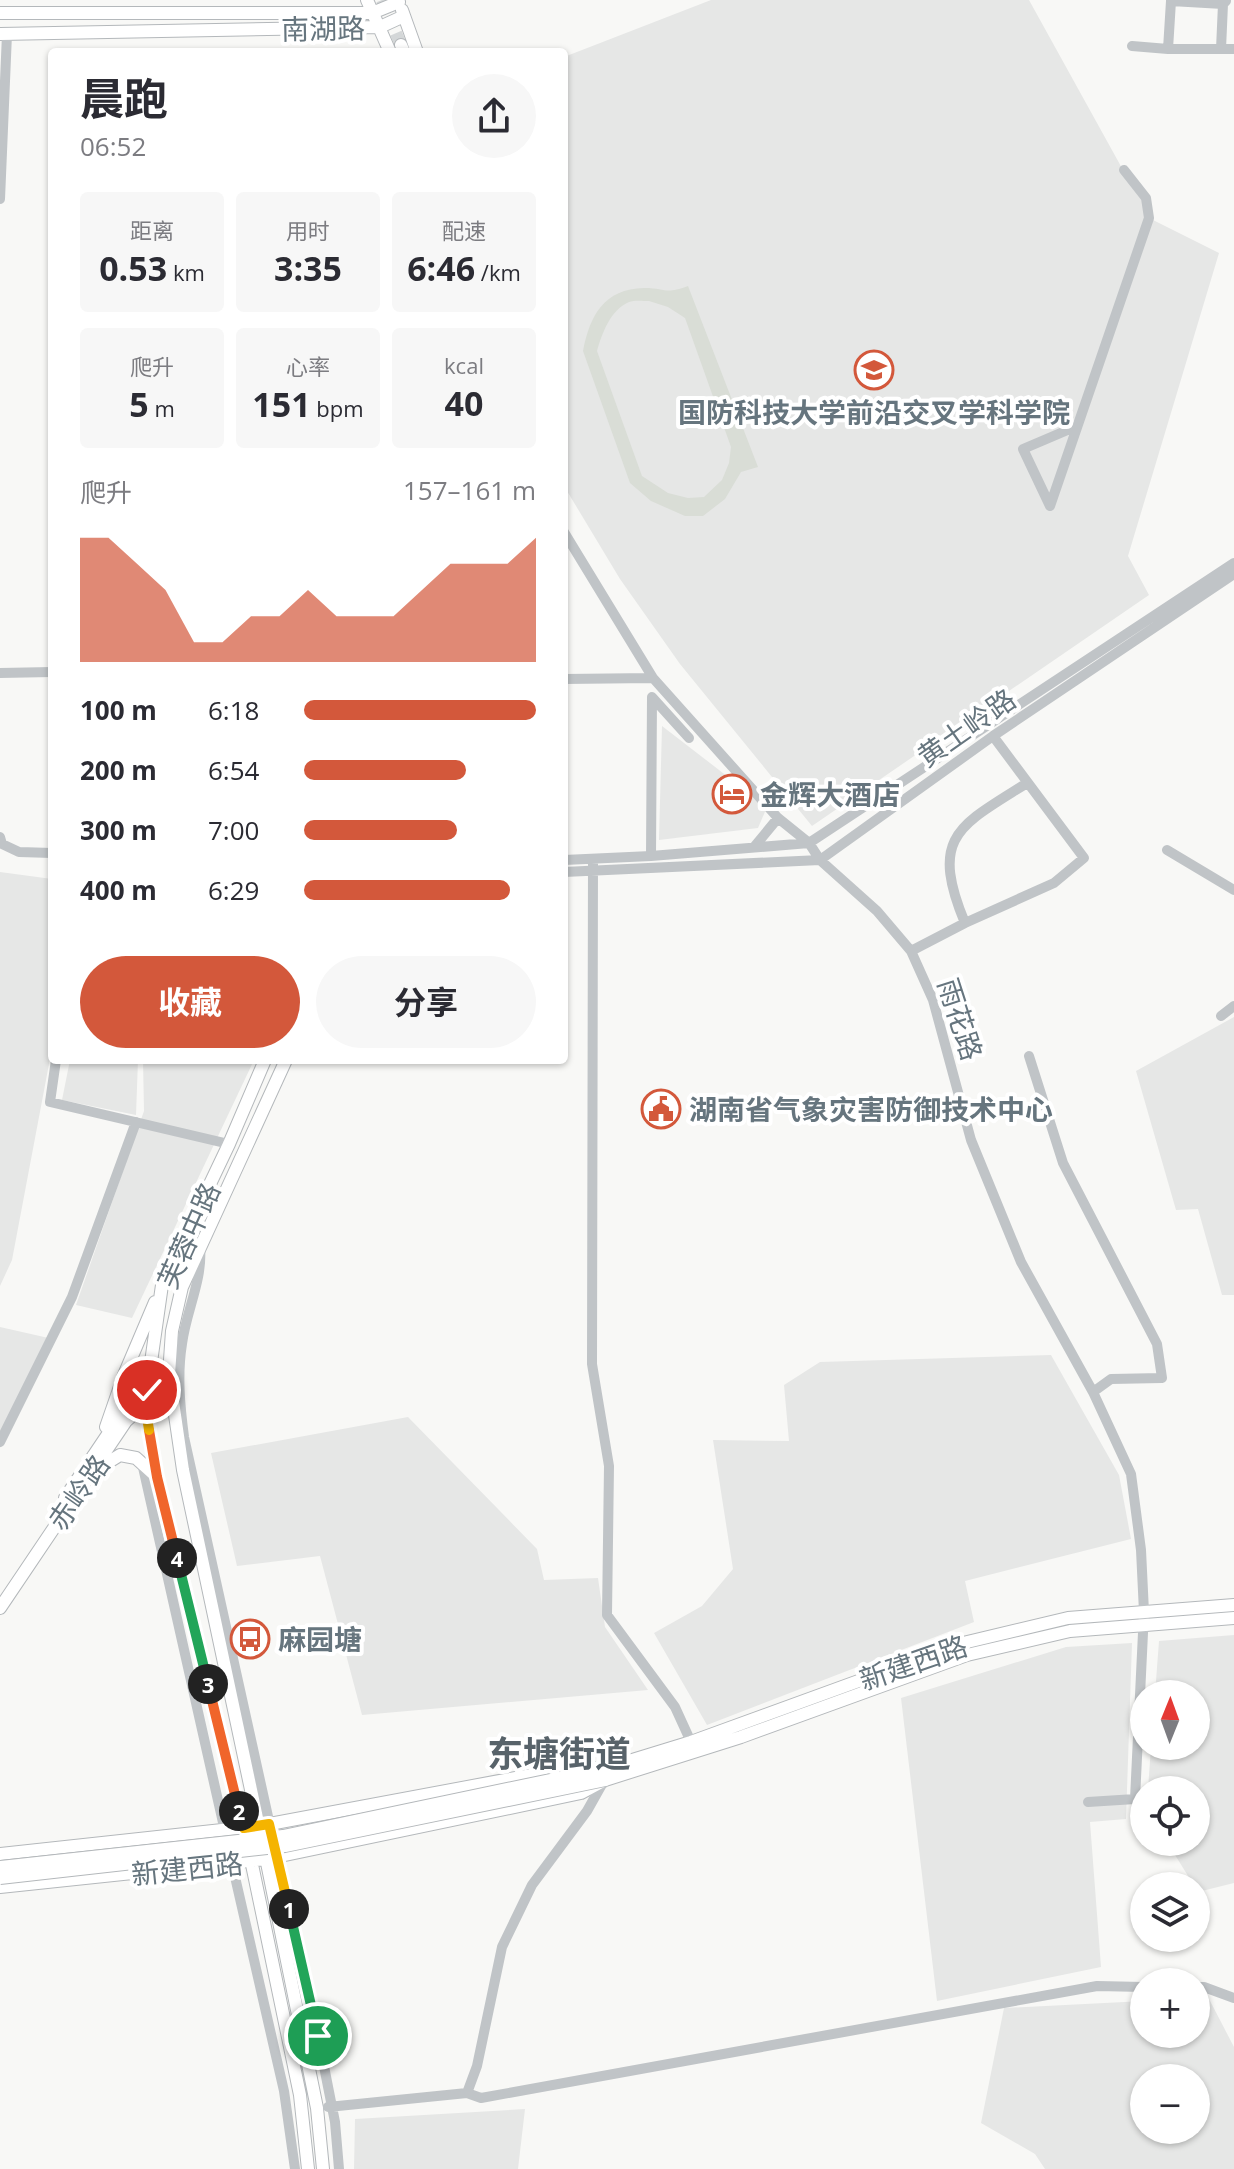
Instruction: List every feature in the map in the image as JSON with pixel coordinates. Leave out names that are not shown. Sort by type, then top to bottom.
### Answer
[{"type":"main road","name":"南湖路","points":[[9,9],[67,12],[370,6],[398,1]]},
{"type":"main road","points":[[398,1],[416,48]]},
{"type":"main road","points":[[370,6],[380,27],[396,48]]},
{"type":"main road","name":"南湖路","points":[[3,34],[380,27],[404,16]]},
{"type":"main road","name":"芙蓉中路","points":[[263,1064],[162,1285],[145,1404],[157,1477],[244,1828],[300,2095],[308,2169]]},
{"type":"main road","name":"芙蓉中路","points":[[284,1064],[182,1287],[172,1331],[170,1386],[183,1470],[272,1858],[317,2108],[323,2169]]},
{"type":"main road","name":"赤岭路","points":[[102,1441],[124,1375],[162,1285]]},
{"type":"main road","name":"赤岭路","points":[[0,1593],[131,1400],[147,1390],[170,1386]]},
{"type":"main road","name":"赤岭路","points":[[0,1608],[126,1421],[170,1386]]},
{"type":"main road","points":[[93,1472],[120,1455],[136,1458],[157,1477]]},
{"type":"main road","name":"新建西路","points":[[0,1878],[285,1846],[604,1774],[741,1737],[967,1655],[1070,1631],[1234,1605]]},
{"type":"main road","name":"新建西路","points":[[0,1867],[283,1836],[604,1774],[963,1643],[1068,1618],[1234,1618]]},
{"type":"main road","name":"新建西路","points":[[0,1854],[264,1825],[574,1767],[604,1774]]},
{"type":"main road","name":"新建西路","points":[[0,1887],[251,1862],[581,1793],[604,1774]]},
{"type":"street","points":[[1168,49],[1171,1],[1225,2],[1221,49]]},
{"type":"street","points":[[67,12],[67,33]]},
{"type":"street","points":[[0,199],[3,34]]},
{"type":"street","points":[[1132,46],[1234,49]]},
{"type":"street","points":[[1077,426],[1023,449],[1050,506],[1149,218],[1146,198],[1124,170]]},
{"type":"street","name":"雨花路","points":[[568,539],[653,678],[778,818],[809,843],[820,860],[877,911],[911,951],[933,1000],[971,1140],[1021,1262],[1093,1392],[1131,1474],[1141,1550],[1144,1619],[1135,1799],[1088,1802]]},
{"type":"street","name":"黄土岭路","points":[[809,843],[1234,563]]},
{"type":"street","name":"黄土岭路","points":[[820,860],[993,736],[1234,574]]},
{"type":"street","points":[[0,673],[48,672]]},
{"type":"street","points":[[568,679],[653,678]]},
{"type":"street","points":[[651,856],[652,697],[689,738]]},
{"type":"street","points":[[911,951],[1054,883],[1084,858],[993,736]]},
{"type":"street","points":[[965,923],[953,894],[948,863],[957,832],[971,818],[1027,783]]},
{"type":"street","points":[[755,846],[778,818]]},
{"type":"street","points":[[0,837],[2,844],[19,852]]},
{"type":"street","points":[[568,871],[651,856],[809,843]]},
{"type":"street","points":[[1167,850],[1234,890]]},
{"type":"street","points":[[0,853],[48,853]]},
{"type":"street","points":[[568,861],[594,865],[820,860]]},
{"type":"street","points":[[594,865],[592,1364],[609,1466],[607,1615],[675,1707],[691,1742]]},
{"type":"street","points":[[1221,1016],[1234,1006]]},
{"type":"street","points":[[1029,1056],[1063,1163],[1157,1344],[1162,1378],[1111,1379],[1093,1392]]},
{"type":"street","points":[[55,1064],[50,1102],[229,1144]]},
{"type":"street","points":[[0,1442],[72,1297],[136,1122]]},
{"type":"street","points":[[200,1247],[202,1269],[188,1313],[179,1376],[184,1437],[264,1825]]},
{"type":"street","points":[[142,1463],[284,2091],[295,2169]]},
{"type":"street","points":[[467,2093],[477,2066],[502,1947],[532,1885],[587,1811],[604,1774]]},
{"type":"street","points":[[272,1858],[332,2107],[339,2169]]},
{"type":"street","points":[[317,2108],[467,2093],[481,2098],[1097,1986],[1130,1987]]},
{"type":"street","points":[[1210,1989],[1234,1998]]},
{"type":"shaded area","name":"国防科技大学前沿交叉学科学院","points":[[711,0],[1029,0],[1123,170],[1146,198],[1149,218],[1219,253],[1128,556],[1149,595],[812,826],[680,664],[620,579],[568,493],[568,55]]},
{"type":"shaded area","points":[[688,286],[758,467],[741,472],[725,499],[703,516],[685,516],[651,501],[630,483],[583,351],[595,316],[609,299],[619,293],[644,288],[680,289]],"holes":[[[631,301],[649,301],[668,307],[685,318],[731,447],[722,480],[704,497],[688,498],[668,493],[642,476],[597,351],[608,323],[622,306]]]},
{"type":"shaded area","points":[[662,726],[767,807],[758,828],[659,840]]},
{"type":"shaded area","points":[[0,872],[48,878],[49,1064],[12,1260],[0,1286]]},
{"type":"shaded area","points":[[1234,1017],[1234,1295],[1222,1295],[1198,1209],[1176,1210],[1136,1071]]},
{"type":"shaded area","points":[[69,1064],[138,1064],[136,1115],[62,1100]]},
{"type":"shaded area","points":[[143,1064],[252,1064],[132,1318],[76,1305],[144,1111]]},
{"type":"shaded area","points":[[0,1327],[53,1339],[0,1448]]},
{"type":"shaded area","points":[[1051,1355],[1119,1475],[1131,1539],[965,1581],[974,1622],[707,1725],[654,1633],[702,1606],[733,1569],[713,1440],[789,1441],[784,1385],[820,1362]]},
{"type":"shaded area","points":[[408,1417],[537,1549],[544,1580],[598,1578],[605,1627],[648,1690],[362,1715],[320,1556],[237,1566],[211,1453]]},
{"type":"shaded area","points":[[1234,1635],[1234,1883],[1210,1889],[1210,1872],[1186,1872],[1176,1856],[1210,1856],[1210,1776],[1149,1776],[1150,1760],[1210,1760],[1210,1680],[1156,1680],[1159,1641]]},
{"type":"shaded area","points":[[1132,1643],[1126,1819],[1090,1822],[1101,1967],[937,2001],[901,1698],[1066,1647]]},
{"type":"shaded area","points":[[1210,2001],[1234,2047],[1234,2169],[1045,2169],[1035,2154],[981,2123],[1004,2008],[1130,2002],[1130,2048],[1210,2048]]},
{"type":"shaded area","points":[[525,2109],[518,2169],[354,2169],[355,2119]]},
{"type":"tunnel","points":[[382,0],[401,45]]},
{"type":"place","name":"国防科技大学前沿交叉学科学院","points":[[874,370]]},
{"type":"place","name":"金辉大酒店","points":[[732,794]]},
{"type":"place","name":"湖南省气象灾害防御技术中心","points":[[661,1109]]},
{"type":"place","name":"麻园塘","points":[[250,1639]]},
{"type":"district","name":"东塘街道","points":[[559,1753]]},
{"type":"route","points":[[147,1390],[145,1404],[157,1477],[240,1814],[244,1828],[269,1824],[318,2036]]}]
